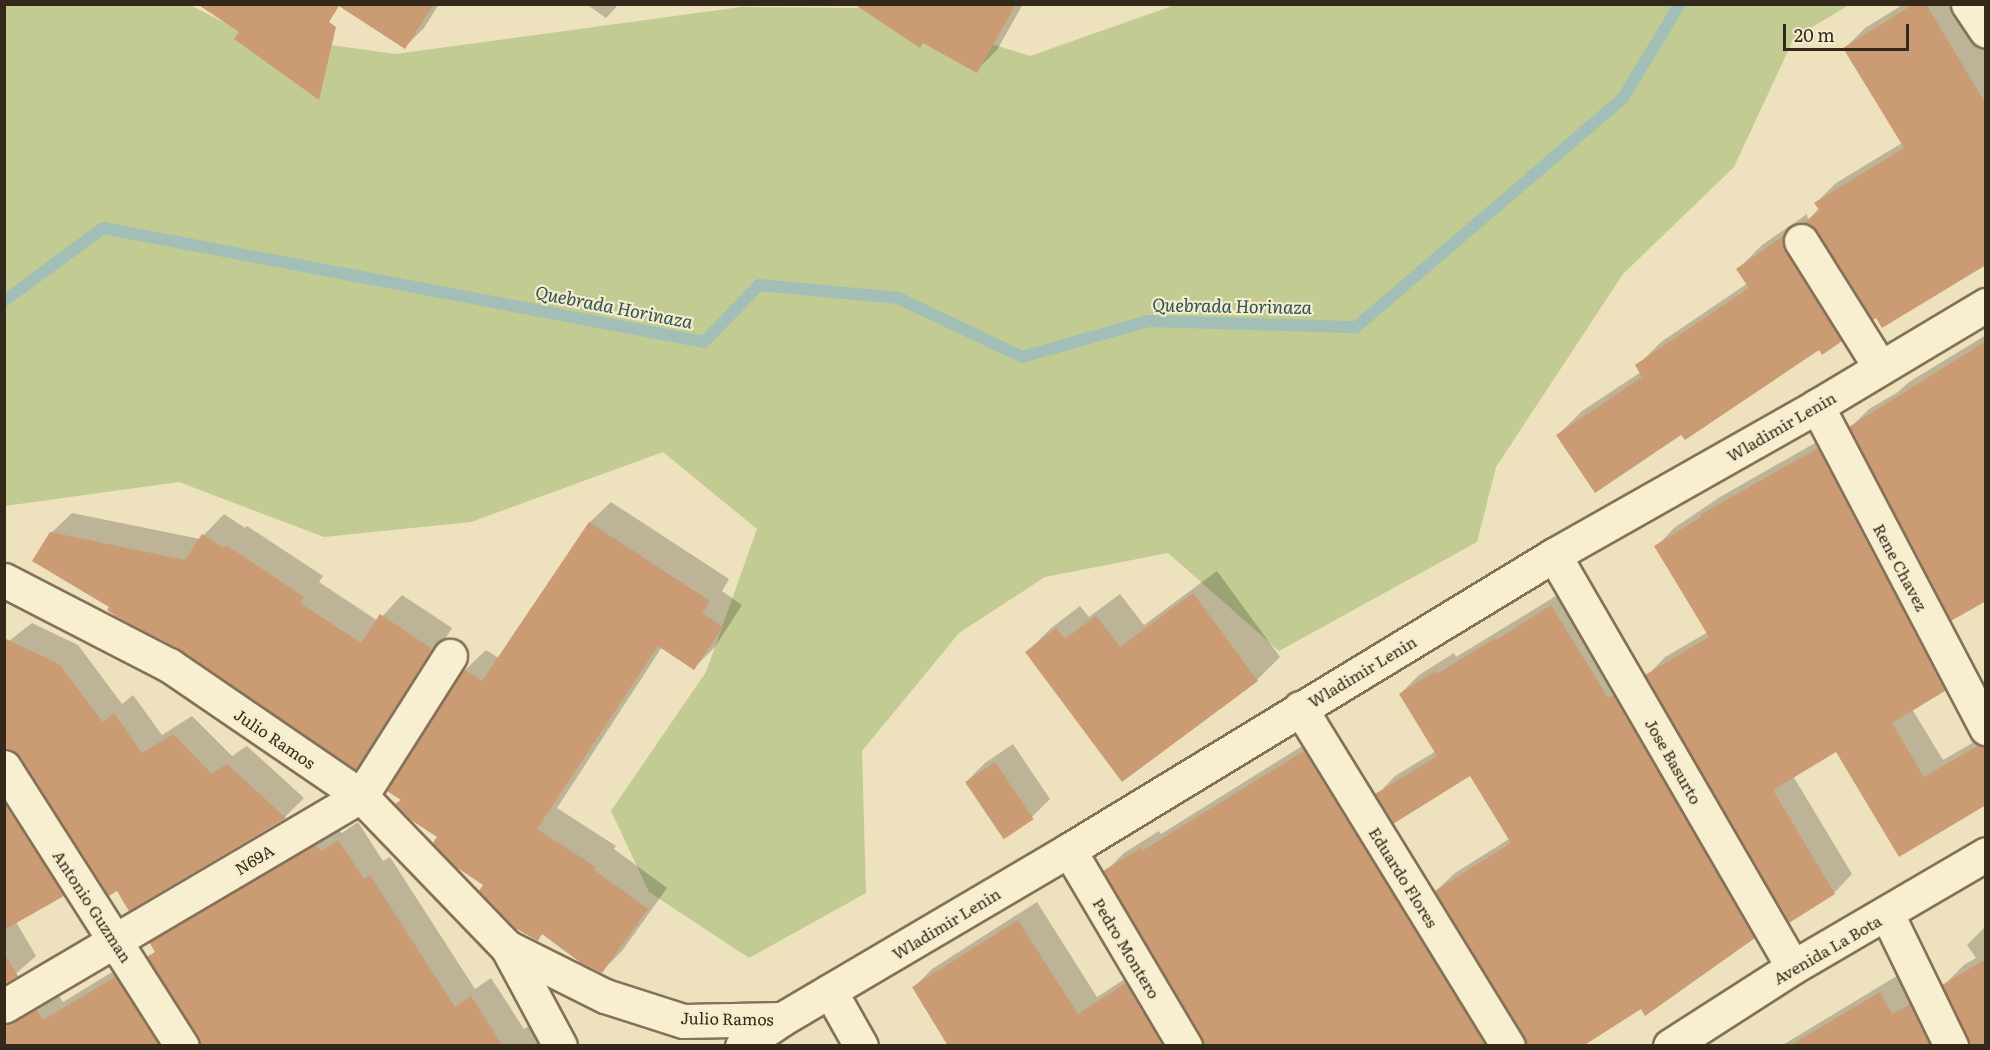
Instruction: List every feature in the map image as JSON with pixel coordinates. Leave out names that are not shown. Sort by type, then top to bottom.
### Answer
[{"type":"street","points":[[1968,4],[1986,32]]},
{"type":"street","points":[[1801,241],[1880,367]]},
{"type":"street","name":"Wladimir Lenin","points":[[742,1046],[1554,555],[1817,406],[1986,305]]},
{"type":"street","name":"Rene Chavez","points":[[1817,406],[1986,728]]},
{"type":"street","name":"Jose Basurto","points":[[1554,555],[1793,968]]},
{"type":"street","name":"Julio Ramos","points":[[4,580],[169,665],[361,796],[507,947],[560,1046]]},
{"type":"street","name":"N69A","points":[[4,1006],[361,796],[450,656]]},
{"type":"street","name":"Eduardo Flores","points":[[1300,708],[1508,1046]]},
{"type":"street","name":"Antonio Guzman","points":[[4,767],[182,1046]]},
{"type":"street","name":"Pedro Montero","points":[[1069,850],[1185,1046]]},
{"type":"street","name":"Avenida La Bota","points":[[1670,1046],[1793,968],[1986,854]]},
{"type":"street","points":[[1887,914],[1951,1046]]},
{"type":"street","name":"Julio Ramos","points":[[507,947],[604,996],[683,1021],[782,1020]]},
{"type":"street","points":[[830,991],[861,1046]]},
{"type":"green space","points":[[4,5],[190,5],[245,33],[395,54],[741,7],[878,8],[1030,56],[1175,5],[1849,5],[1794,38],[1734,167],[1623,274],[1496,467],[1477,542],[1279,651],[1168,553],[1045,577],[959,633],[862,751],[866,893],[749,958],[649,892],[611,811],[706,672],[757,529],[663,452],[471,522],[324,537],[179,482],[5,506]]},
{"type":"building","points":[[197,4],[434,4],[405,49],[339,6],[329,22],[336,27],[319,100],[234,39],[239,32]]},
{"type":"building","points":[[854,4],[1016,4],[977,73],[923,43],[920,48]]},
{"type":"building","points":[[1914,4],[1926,4],[1986,104],[1986,265],[1882,328],[1876,318],[1873,320],[1817,231],[1803,223],[1820,211],[1814,203],[1904,148],[1843,48]]},
{"type":"building","points":[[1783,236],[1785,251],[1842,341],[1822,355],[1819,350],[1685,440],[1681,435],[1595,493],[1556,435],[1642,377],[1635,365],[1749,288],[1736,269]]},
{"type":"building","points":[[1986,341],[1986,601],[1951,621],[1849,427]]},
{"type":"building","points":[[1818,448],[1945,691],[1892,723],[1924,777],[1979,745],[1986,747],[1986,805],[1899,857],[1836,752],[1773,790],[1835,894],[1789,923],[1645,675],[1709,637],[1654,546],[1701,517],[1700,515]]},
{"type":"building","points":[[589,522],[710,601],[702,613],[723,627],[694,670],[658,646],[537,829],[596,867],[594,870],[648,909],[602,973],[581,963],[542,934],[538,941],[515,928],[479,891],[483,885],[456,867],[433,843],[437,837],[411,820],[395,804],[401,800],[387,791],[464,669],[482,681]]},
{"type":"building","points":[[50,532],[185,560],[202,534],[224,548],[226,545],[304,597],[300,603],[361,643],[380,614],[432,649],[356,770],[180,650],[117,617],[107,610],[109,607],[32,561]]},
{"type":"building","points":[[1193,593],[1258,681],[1122,782],[1025,652],[1056,628],[1065,639],[1096,616],[1120,647]]},
{"type":"building","points":[[1551,605],[1608,698],[1613,695],[1755,938],[1645,1016],[1641,1009],[1583,1046],[1527,1046],[1524,1036],[1435,891],[1511,843],[1470,776],[1393,824],[1375,794],[1437,756],[1399,694],[1435,671],[1437,674],[1495,638],[1496,640]]},
{"type":"building","points":[[4,638],[59,664],[103,722],[114,713],[142,753],[173,734],[212,774],[227,764],[286,818],[129,911],[117,891],[109,896],[20,757],[4,748]]},
{"type":"building","points":[[1304,751],[1486,1046],[1204,1046],[1201,1036],[1103,871],[1141,848],[1142,851]]},
{"type":"building","points":[[995,762],[1034,819],[1004,839],[965,782]]},
{"type":"building","points":[[4,803],[64,896],[4,930]]},
{"type":"building","points":[[338,840],[364,879],[370,875],[455,1007],[471,996],[503,1046],[201,1046],[198,1036],[147,957],[155,952],[149,942],[315,845],[322,851]]},
{"type":"building","points":[[1018,920],[1078,1014],[1126,983],[1163,1046],[948,1046],[912,987]]},
{"type":"building","points":[[4,953],[18,976],[4,984]]},
{"type":"building","points":[[1986,959],[1986,1046],[1969,1046],[1942,985]]},
{"type":"building","points":[[115,977],[159,1046],[4,1046],[4,1025],[36,1009],[43,1020]]},
{"type":"building","points":[[1880,992],[1892,1014],[1910,1004],[1930,1046],[1789,1046]]},
{"type":"waterway","name":"Quebrada Horinaza","points":[[4,301],[103,228],[704,342],[759,285],[898,298],[1022,357],[1148,321],[1356,327],[1623,98],[1680,4]]}]
